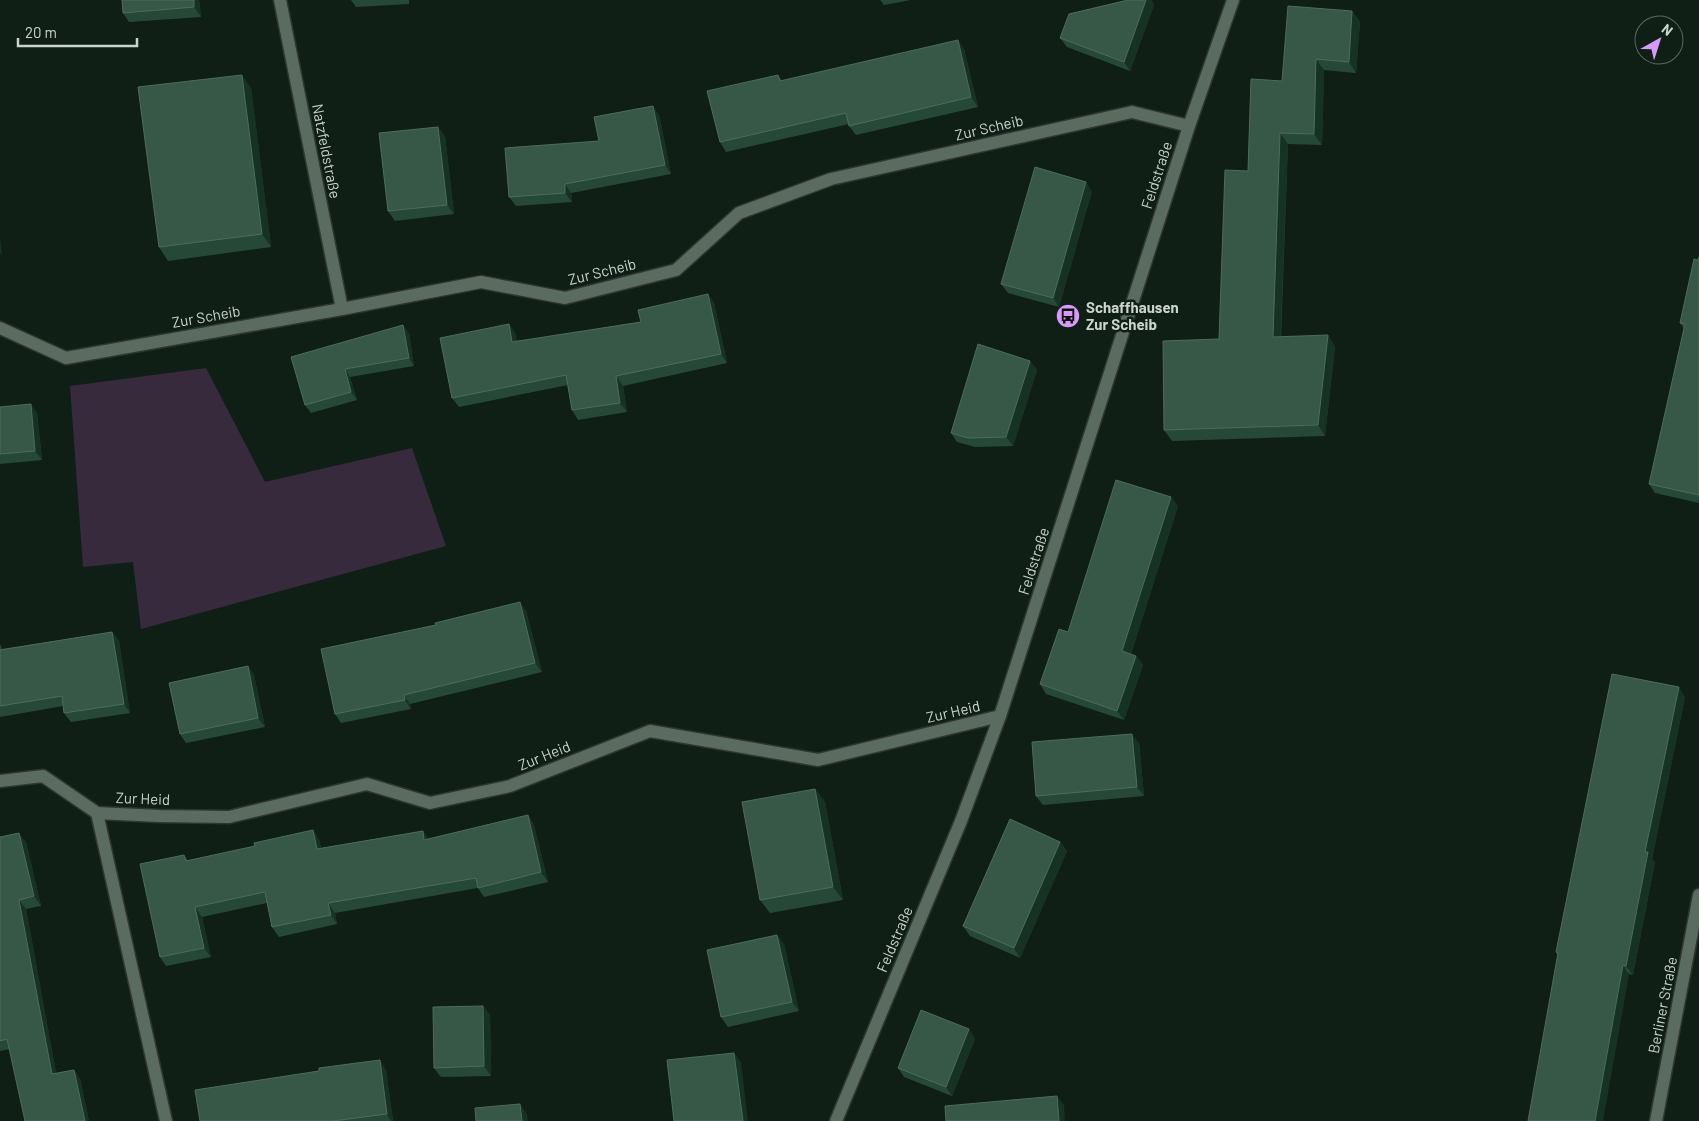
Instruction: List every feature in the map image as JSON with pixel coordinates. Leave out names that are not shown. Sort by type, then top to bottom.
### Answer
[{"type":"street","name":"Natzfeldstraße","points":[[280,0],[342,309]]},
{"type":"street","name":"Feldstraße","points":[[836,1121],[961,821],[1000,716],[1189,126],[1233,0]]},
{"type":"street","name":"Zur Scheib","points":[[0,328],[66,358],[342,309],[481,282],[565,298],[676,270],[739,213],[831,179],[1132,112],[1189,126]]},
{"type":"street","name":"Zur Heid","points":[[0,781],[43,776],[97,812],[159,816],[228,816],[367,784],[430,802],[510,786],[650,731],[818,760],[1000,716]]},
{"type":"street","name":"Zur Heid","points":[[97,812],[166,1121]]},
{"type":"street","name":"Berliner Straße","points":[[1656,1121],[1699,895]]},
{"type":"shaded area","points":[[206,368],[265,482],[412,448],[446,546],[141,629],[133,562],[83,567],[70,386]]},
{"type":"building","points":[[122,0],[194,0],[194,7],[123,13]]},
{"type":"building","points":[[1128,0],[1146,0],[1124,62],[1060,38],[1069,14]]},
{"type":"building","points":[[1288,6],[1352,11],[1349,62],[1316,59],[1314,134],[1280,133],[1273,337],[1328,335],[1318,425],[1164,430],[1163,341],[1219,339],[1225,170],[1248,171],[1251,79],[1282,81]]},
{"type":"building","points":[[958,40],[971,97],[849,126],[846,113],[720,142],[707,91],[778,75],[780,81]]},
{"type":"building","points":[[242,75],[262,234],[159,247],[138,87]]},
{"type":"building","points":[[653,106],[665,165],[565,184],[565,193],[509,197],[505,148],[599,141],[594,117]]},
{"type":"building","points":[[438,127],[447,205],[388,211],[379,133]]},
{"type":"building","points":[[1035,167],[1086,182],[1053,298],[1001,284]]},
{"type":"building","points":[[1699,257],[1699,495],[1649,484],[1685,324],[1680,323],[1694,259],[1698,260]]},
{"type":"building","points":[[708,294],[721,354],[616,376],[620,403],[572,410],[566,375],[452,398],[440,338],[509,324],[512,342],[641,322],[638,310]]},
{"type":"building","points":[[403,325],[409,358],[345,369],[351,392],[305,405],[291,357]]},
{"type":"building","points":[[978,344],[1030,361],[1006,437],[968,438],[951,433]]},
{"type":"building","points":[[31,404],[35,451],[0,454],[0,407]]},
{"type":"building","points":[[1116,480],[1171,497],[1122,651],[1136,656],[1117,711],[1040,684],[1059,629],[1068,632]]},
{"type":"building","points":[[520,602],[535,663],[404,695],[405,700],[335,714],[321,649],[436,625],[435,623]]},
{"type":"building","points":[[112,632],[124,704],[64,713],[62,696],[0,706],[0,650]]},
{"type":"building","points":[[248,666],[258,718],[180,734],[169,683]]},
{"type":"building","points":[[1612,674],[1679,687],[1645,852],[1648,852],[1626,966],[1623,965],[1595,1121],[1528,1121],[1558,953],[1556,952]]},
{"type":"building","points":[[1132,734],[1137,787],[1036,796],[1032,742]]},
{"type":"building","points":[[815,789],[833,887],[760,900],[742,802]]},
{"type":"building","points":[[528,815],[541,872],[478,888],[476,878],[328,903],[331,915],[272,927],[265,892],[195,907],[204,948],[160,957],[140,864],[184,855],[186,861],[255,846],[254,843],[313,830],[317,849],[423,831],[424,840]]},
{"type":"building","points":[[1010,819],[1060,842],[1014,948],[963,926]]},
{"type":"building","points":[[19,833],[34,896],[19,900],[52,1074],[74,1070],[85,1121],[25,1121],[7,1039],[0,1041],[0,837]]},
{"type":"building","points":[[777,935],[792,1002],[721,1017],[707,950]]},
{"type":"building","points":[[483,1006],[484,1066],[434,1068],[433,1007]]},
{"type":"building","points":[[921,1010],[969,1029],[946,1087],[898,1068]]},
{"type":"building","points":[[734,1053],[743,1121],[674,1121],[667,1060]]},
{"type":"building","points":[[380,1060],[387,1114],[333,1121],[200,1121],[195,1090],[319,1071],[319,1068]]},
{"type":"building","points":[[1057,1096],[1059,1121],[946,1121],[945,1106]]},
{"type":"building","points":[[520,1104],[522,1121],[476,1121],[475,1108]]},
{"type":"place","name":"Schaffhausen Zur Scheib","points":[[1068,316]]}]
